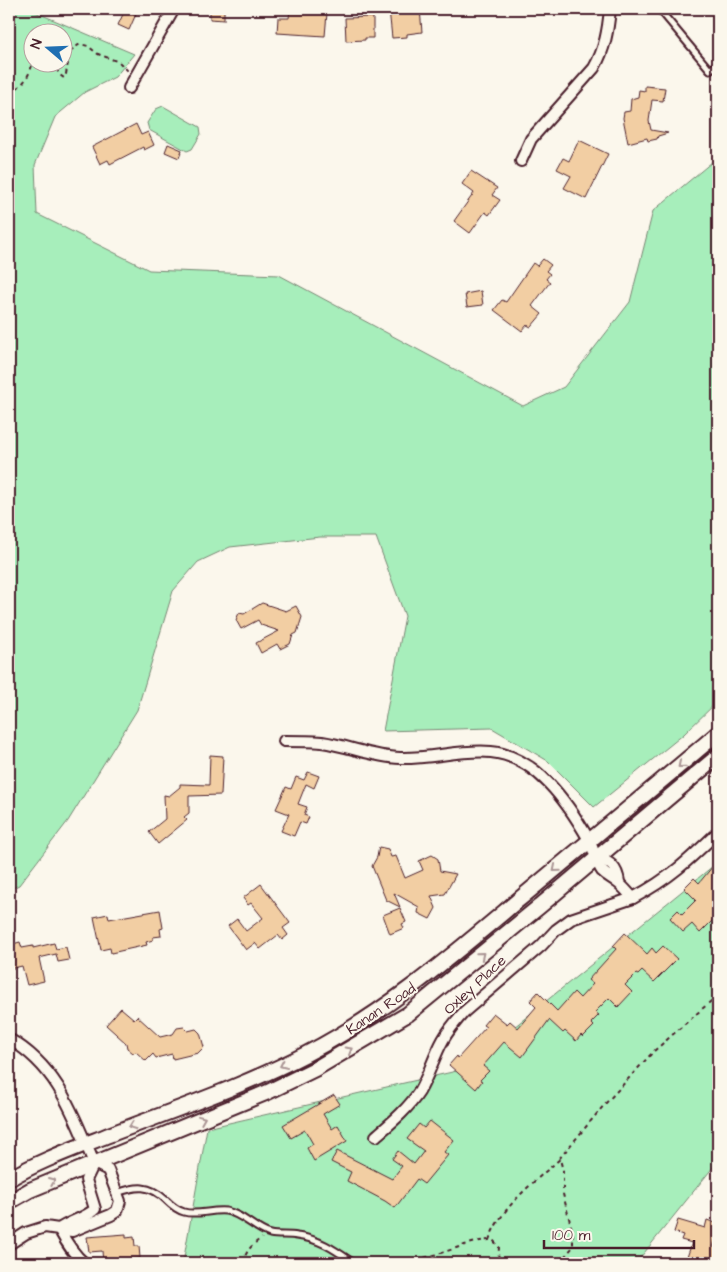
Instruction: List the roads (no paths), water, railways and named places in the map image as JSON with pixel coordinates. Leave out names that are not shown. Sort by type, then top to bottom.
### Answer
[{"type":"main road","name":"Kanan Road","points":[[9,1179],[21,1171],[86,1144],[257,1077],[307,1054],[353,1028],[397,999],[446,961],[718,734]]},
{"type":"main road","name":"Kanan Road","points":[[9,1202],[30,1190],[268,1092],[316,1069],[408,1014],[718,756]]},
{"type":"street","points":[[129,88],[174,9]]},
{"type":"street","points":[[522,161],[531,140],[594,68],[601,55],[607,35],[610,9]]},
{"type":"street","points":[[284,741],[324,742],[372,754],[399,758],[427,758],[478,751],[509,756],[528,765],[547,780],[590,841],[601,869],[609,878],[619,882],[633,898]]},
{"type":"street","name":"Oxley Place","points":[[376,1136],[402,1113],[417,1094],[429,1074],[442,1041],[454,1023],[464,1012],[541,946],[556,930],[571,919],[633,898],[653,887],[682,866],[718,832]]},
{"type":"street","points":[[9,1039],[31,1054],[53,1078],[69,1104],[94,1163],[108,1170],[120,1201],[117,1211],[108,1217],[72,1231],[45,1227],[26,1233],[9,1244]]},
{"type":"street","points":[[94,1163],[86,1180],[95,1209],[108,1217]]},
{"type":"street","points":[[59,1229],[69,1222],[90,1214],[95,1209]]},
{"type":"street","points":[[59,1229],[78,1258],[84,1263]]},
{"type":"lane","points":[[659,9],[710,70],[718,63]]},
{"type":"lane","points":[[117,1193],[134,1188],[154,1190],[173,1207],[185,1213],[227,1211],[238,1215],[270,1234],[296,1235],[320,1242],[332,1247],[354,1263]]}]
